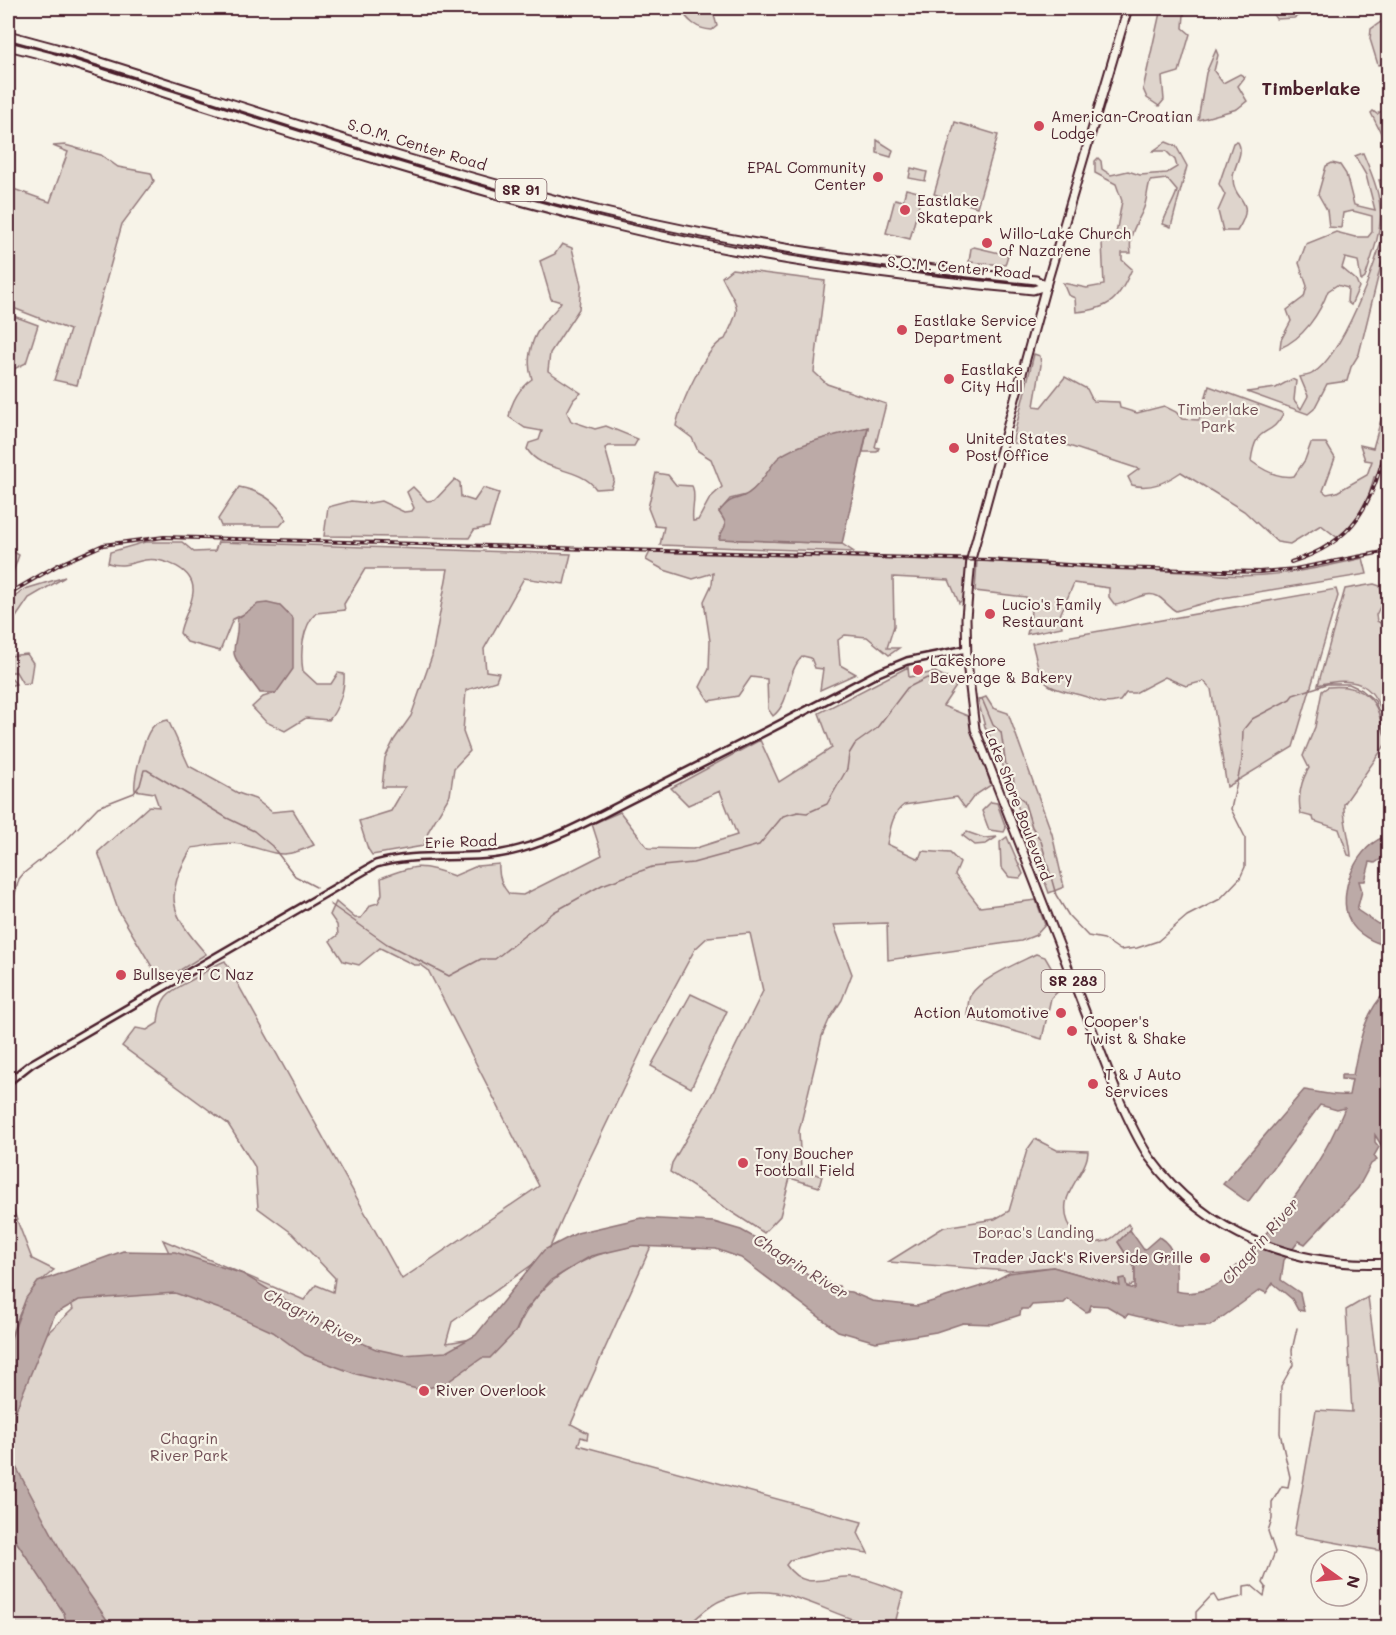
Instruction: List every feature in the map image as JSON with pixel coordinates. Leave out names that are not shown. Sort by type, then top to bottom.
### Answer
[{"type":"main road","name":"Lake Shore Boulevard","points":[[1128,8],[1046,286],[971,559],[966,618],[975,729],[1120,1101],[1150,1158],[1203,1211],[1235,1233],[1263,1246],[1309,1259],[1359,1265],[1389,1263]]},
{"type":"main road","name":"S.O.M. Center Road","points":[[8,35],[502,186],[606,212],[791,251],[1036,280],[1046,286]]},
{"type":"main road","name":"S.O.M. Center Road","points":[[8,46],[51,57],[499,196],[603,222],[789,261],[860,272],[1033,290],[1046,286]]},
{"type":"street","name":"Erie Road","points":[[8,1082],[31,1064],[376,864],[397,858],[419,856],[485,856],[538,843],[698,766],[878,673],[907,661],[967,649]]},
{"type":"green space","points":[[680,8],[712,8],[717,26],[712,30],[697,26]]},
{"type":"green space","points":[[1161,8],[1189,8],[1184,14],[1183,28],[1190,34],[1179,72],[1162,77],[1164,100],[1159,106],[1147,98],[1143,89]]},
{"type":"green space","points":[[1269,8],[1302,8],[1301,14],[1294,18],[1276,19]]},
{"type":"green space","points":[[1382,8],[1388,8],[1388,32],[1385,64],[1378,65],[1370,39],[1371,29],[1382,21]]},
{"type":"green space","points":[[1216,50],[1218,55],[1214,71],[1223,83],[1240,74],[1245,77],[1238,86],[1247,101],[1237,109],[1198,120],[1206,73]]},
{"type":"green space","points":[[1388,107],[1388,138],[1382,135],[1371,113],[1373,111],[1377,114]]},
{"type":"green space","points":[[955,122],[998,135],[977,207],[934,194]]},
{"type":"green space","points":[[877,140],[893,150],[891,157],[877,153]]},
{"type":"green space","points":[[1237,141],[1240,154],[1233,178],[1234,186],[1245,206],[1245,212],[1237,231],[1223,231],[1218,211],[1225,195],[1219,184],[1233,143]]},
{"type":"green space","points":[[1166,142],[1176,146],[1187,166],[1171,227],[1163,224],[1177,191],[1167,179],[1150,181],[1144,207],[1132,235],[1131,253],[1122,253],[1122,260],[1132,269],[1122,288],[1118,295],[1106,305],[1076,312],[1075,298],[1068,295],[1063,283],[1087,288],[1104,285],[1102,242],[1116,234],[1122,201],[1116,184],[1095,173],[1095,161],[1098,158],[1102,169],[1111,175],[1128,171],[1140,175],[1167,173],[1177,167],[1175,160],[1166,151],[1153,151]]},
{"type":"green space","points":[[65,145],[101,155],[118,167],[151,173],[154,181],[122,224],[77,385],[54,380],[70,330],[8,306],[8,187],[50,202],[68,152],[53,146]]},
{"type":"green space","points":[[1363,153],[1380,203],[1379,228],[1365,278],[1361,281],[1358,261],[1345,258],[1342,268],[1356,280],[1359,287],[1351,305],[1347,302],[1348,288],[1337,285],[1328,291],[1320,308],[1303,332],[1280,348],[1281,340],[1291,321],[1287,310],[1304,297],[1307,286],[1299,263],[1306,244],[1336,232],[1355,237],[1368,237],[1372,232],[1372,216],[1353,211],[1343,213],[1341,228],[1329,227],[1327,210],[1318,194],[1326,166],[1332,163],[1340,165],[1346,174],[1354,205],[1375,210],[1366,175],[1355,156]]},
{"type":"green space","points":[[911,168],[927,172],[925,181],[909,178]]},
{"type":"green space","points":[[1379,180],[1388,180],[1388,252],[1381,265],[1359,354],[1351,367],[1347,381],[1327,384],[1314,409],[1308,414],[1247,392],[1276,388],[1292,379],[1296,381],[1294,400],[1301,409],[1308,396],[1300,377],[1313,373],[1335,348],[1357,307],[1374,264],[1385,224]]},
{"type":"green space","name":"Eastlake Skatepark","points":[[906,189],[922,193],[910,239],[886,233],[895,199],[903,201]]},
{"type":"green space","points":[[562,244],[572,248],[581,285],[579,309],[550,353],[548,371],[581,393],[574,399],[567,412],[571,421],[595,429],[606,426],[638,439],[634,446],[605,448],[614,480],[611,488],[596,489],[580,476],[533,457],[527,449],[529,443],[539,440],[542,431],[525,428],[509,417],[517,395],[532,379],[529,360],[534,340],[542,324],[561,302],[551,299],[540,261],[555,254]]},
{"type":"green space","points":[[971,248],[1008,255],[1005,265],[969,262]]},
{"type":"green space","points":[[732,269],[825,281],[814,372],[827,384],[886,404],[875,447],[879,448],[877,452],[863,452],[868,428],[779,458],[763,482],[746,495],[730,499],[719,512],[726,522],[726,530],[719,536],[720,539],[842,544],[854,552],[660,545],[664,527],[655,526],[648,508],[656,473],[668,475],[676,485],[692,486],[693,521],[698,520],[710,498],[722,487],[711,459],[698,451],[692,438],[676,426],[702,365],[709,353],[725,339],[734,319],[735,302],[722,277]]},
{"type":"green space","points":[[8,314],[38,325],[26,363],[8,372]]},
{"type":"green space","name":"Timberlake Park","points":[[1034,354],[1040,356],[1041,365],[1034,406],[1041,407],[1065,377],[1087,389],[1093,401],[1119,402],[1120,408],[1137,413],[1164,406],[1176,412],[1182,419],[1199,420],[1209,386],[1280,412],[1283,414],[1278,422],[1256,441],[1251,461],[1277,475],[1294,476],[1305,460],[1311,443],[1326,443],[1335,458],[1323,491],[1327,494],[1337,492],[1367,475],[1372,461],[1365,460],[1360,445],[1373,448],[1388,395],[1388,435],[1377,477],[1374,477],[1369,495],[1357,517],[1339,539],[1321,525],[1290,544],[1277,542],[1244,511],[1181,472],[1158,484],[1132,485],[1128,477],[1139,469],[1066,445],[1012,443]]},
{"type":"green space","points":[[455,479],[460,483],[461,497],[474,501],[483,488],[499,493],[489,527],[474,530],[469,538],[324,536],[328,507],[351,501],[370,503],[381,501],[404,512],[412,511],[414,508],[407,492],[413,487],[427,501],[435,500]]},
{"type":"green space","points":[[239,487],[267,497],[286,519],[280,526],[221,526],[218,519]]},
{"type":"green space","points":[[145,542],[182,542],[194,552],[215,551],[218,542],[571,554],[564,584],[524,578],[484,649],[486,671],[499,673],[496,681],[466,690],[463,732],[470,751],[454,768],[450,795],[429,830],[423,846],[372,855],[359,821],[391,811],[405,787],[382,787],[385,758],[394,740],[411,716],[432,656],[448,569],[365,569],[344,604],[345,610],[316,613],[308,625],[303,641],[303,671],[317,684],[331,684],[338,673],[344,674],[342,692],[336,710],[329,720],[306,718],[285,731],[266,722],[252,707],[263,697],[276,693],[246,613],[233,619],[220,651],[187,642],[180,633],[193,592],[189,577],[184,571],[169,563],[153,560],[122,565],[108,563],[110,552]]},
{"type":"green space","points":[[14,552],[19,555],[8,586],[8,555]]},
{"type":"green space","points":[[650,552],[968,561],[964,598],[959,603],[949,580],[893,577],[894,626],[887,648],[899,648],[889,655],[867,637],[845,635],[838,640],[840,665],[856,674],[820,690],[823,669],[815,668],[811,658],[803,656],[794,670],[784,702],[773,716],[768,709],[767,679],[751,677],[738,696],[709,701],[700,687],[709,669],[710,641],[704,601],[712,584],[713,573],[693,579],[664,570],[646,560]]},
{"type":"green space","points":[[1363,558],[1367,574],[1222,598],[1176,611],[1159,597],[1152,595],[1115,605],[1109,597],[1109,588],[1074,583],[1060,615],[1062,627],[1027,634],[1031,610],[1026,597],[975,591],[977,561],[1243,576],[1303,571]]},
{"type":"green space","points":[[65,577],[29,598],[8,629],[8,602],[25,589]]},
{"type":"green space","points":[[1374,584],[1380,586],[1383,601],[1376,615],[1377,621],[1382,624],[1390,719],[1387,733],[1379,705],[1374,695],[1366,688],[1347,681],[1318,685],[1345,589]]},
{"type":"green space","points":[[1336,589],[1338,596],[1293,747],[1227,787],[1211,689],[1204,681],[1186,686],[1165,677],[1135,693],[1126,693],[1120,701],[1103,703],[1056,688],[1044,681],[1032,643]]},
{"type":"green space","points":[[27,654],[33,663],[30,683],[23,684],[16,672],[11,672],[10,677],[16,684],[8,686],[8,656]]},
{"type":"green space","name":"Chagrin River Park","points":[[908,667],[909,677],[935,672],[950,679],[961,679],[943,706],[968,716],[991,785],[974,796],[965,808],[957,797],[904,805],[894,817],[887,844],[919,859],[922,851],[950,853],[960,863],[955,875],[980,907],[1036,900],[1045,925],[1036,935],[1021,941],[888,960],[887,923],[834,925],[852,974],[842,1000],[822,1036],[799,1131],[801,1170],[822,1176],[819,1187],[790,1178],[780,1216],[764,1233],[670,1172],[672,1163],[710,1098],[763,991],[750,933],[708,937],[695,949],[653,1027],[550,1247],[533,1264],[452,1322],[446,1343],[516,1332],[526,1312],[539,1295],[570,1268],[609,1251],[652,1244],[571,1424],[588,1433],[587,1439],[581,1437],[578,1445],[862,1522],[858,1533],[868,1553],[834,1549],[790,1560],[786,1565],[794,1574],[810,1581],[854,1577],[903,1593],[894,1627],[872,1625],[789,1596],[768,1592],[745,1593],[722,1600],[712,1605],[685,1627],[89,1627],[10,1511],[8,1387],[21,1358],[73,1309],[65,1283],[175,1265],[163,1240],[304,1300],[316,1285],[333,1292],[335,1278],[292,1233],[258,1208],[255,1167],[228,1124],[122,1046],[136,1028],[147,1030],[158,1023],[161,1005],[169,994],[225,961],[402,1279],[539,1186],[428,970],[380,948],[359,965],[343,961],[330,941],[338,935],[337,925],[330,915],[336,902],[355,918],[361,918],[371,905],[378,903],[382,894],[381,878],[417,867],[425,867],[454,876],[477,866],[499,864],[501,880],[506,891],[509,894],[523,895],[602,855],[592,824],[620,812],[648,848],[693,849],[737,835],[720,791],[688,805],[671,788],[760,740],[779,782],[832,748],[819,713]]},
{"type":"green space","points":[[1328,687],[1350,688],[1368,697],[1377,709],[1388,741],[1344,804],[1351,856],[1348,855],[1339,829],[1301,814],[1299,802],[1304,778],[1309,768],[1303,756],[1315,727],[1322,691]]},
{"type":"green space","points":[[986,697],[993,708],[1008,713],[1052,834],[1064,887],[1049,893],[998,752],[985,727],[978,700]]},
{"type":"green space","points":[[168,720],[189,766],[238,793],[255,799],[272,812],[293,810],[314,845],[284,854],[234,843],[192,848],[177,879],[174,892],[175,904],[185,927],[206,954],[161,982],[118,910],[98,852],[149,806],[159,807],[154,793],[135,790],[135,785],[148,734],[156,724]]},
{"type":"green space","points":[[991,802],[997,803],[1006,828],[1004,832],[989,830],[982,811]]},
{"type":"green space","points":[[967,832],[984,838],[997,837],[986,844],[975,845],[962,835]]},
{"type":"green space","points":[[1007,837],[1023,874],[1020,878],[1009,877],[1001,867],[1000,842]]},
{"type":"green space","points":[[1036,954],[1045,957],[1056,976],[1065,985],[1051,998],[1042,1039],[978,1021],[967,1015],[969,998],[975,989],[1000,972]]},
{"type":"green space","points":[[691,994],[727,1011],[691,1088],[651,1066]]},
{"type":"green space","name":"Borac's Landing","points":[[1035,1139],[1057,1150],[1088,1151],[1085,1164],[1068,1196],[1067,1220],[1075,1233],[1089,1241],[1097,1242],[1112,1238],[1128,1224],[1131,1229],[1118,1242],[1135,1268],[1135,1284],[1127,1287],[1125,1278],[1119,1279],[1120,1286],[1053,1267],[1009,1271],[888,1262],[944,1227],[995,1219],[1009,1211],[1027,1150]]},
{"type":"green space","points":[[8,1197],[32,1259],[54,1270],[30,1295],[15,1324],[8,1346]]},
{"type":"green space","points":[[1368,1297],[1380,1387],[1388,1387],[1388,1552],[1294,1535],[1316,1410],[1352,1412],[1346,1310]]},
{"type":"green space","points":[[8,1529],[65,1613],[67,1627],[8,1627]]},
{"type":"water","points":[[868,427],[842,544],[719,539],[725,524],[719,512],[728,502],[745,496],[754,489],[779,457],[810,442]]},
{"type":"water","points":[[267,603],[280,606],[293,619],[293,669],[276,693],[260,693],[240,666],[234,652],[237,619],[258,604]]},
{"type":"water","points":[[1388,836],[1388,854],[1375,863],[1370,862],[1365,881],[1359,881],[1362,891],[1357,910],[1378,924],[1388,922],[1388,946],[1367,938],[1353,926],[1346,910],[1345,897],[1352,871],[1359,858],[1377,840]]},
{"type":"water","name":"Chagrin River","points":[[1388,990],[1388,1054],[1385,1070],[1388,1074],[1384,1105],[1388,1115],[1388,1145],[1383,1148],[1375,1135],[1375,1142],[1379,1147],[1374,1156],[1377,1160],[1371,1164],[1358,1188],[1305,1244],[1299,1241],[1284,1260],[1281,1280],[1300,1293],[1304,1311],[1298,1310],[1292,1299],[1273,1283],[1266,1293],[1260,1290],[1210,1326],[1177,1326],[1128,1314],[1126,1317],[1107,1306],[1091,1305],[1089,1311],[1086,1312],[1068,1299],[1064,1303],[1032,1305],[1029,1309],[1021,1309],[1020,1315],[992,1324],[963,1323],[936,1332],[876,1342],[838,1331],[741,1258],[716,1249],[634,1246],[591,1256],[551,1280],[524,1312],[516,1331],[490,1358],[482,1358],[446,1383],[421,1390],[356,1374],[305,1355],[273,1332],[231,1313],[175,1293],[79,1300],[55,1314],[16,1410],[12,1436],[15,1465],[67,1562],[112,1627],[67,1627],[64,1613],[8,1529],[8,1346],[26,1298],[38,1282],[123,1251],[175,1252],[243,1274],[341,1334],[376,1349],[403,1355],[446,1352],[476,1335],[544,1250],[577,1233],[641,1218],[714,1222],[741,1230],[779,1251],[808,1275],[827,1281],[830,1285],[839,1286],[841,1291],[851,1292],[872,1301],[917,1306],[988,1284],[1009,1273],[1053,1267],[1120,1286],[1119,1279],[1125,1278],[1127,1287],[1135,1289],[1135,1268],[1118,1242],[1130,1230],[1144,1250],[1159,1237],[1165,1242],[1175,1261],[1176,1291],[1192,1293],[1214,1286],[1235,1274],[1233,1270],[1266,1234],[1311,1173],[1345,1108],[1337,1110],[1320,1105],[1248,1202],[1223,1184],[1304,1090],[1332,1095],[1349,1095],[1352,1080],[1341,1079],[1341,1075],[1353,1075],[1360,1040],[1368,1018],[1380,998]]},
{"type":"waterway","points":[[330,904],[387,944],[449,976],[481,959],[495,959],[554,912],[602,885],[652,867],[693,863],[759,845],[783,816],[798,812],[807,813],[827,804],[847,769],[849,754],[855,744],[876,729],[907,688],[927,678],[939,679],[956,686]]},
{"type":"waterway","points":[[982,699],[993,725],[1001,732],[1007,772],[1013,774],[1015,793],[1024,801],[1032,827],[1041,841],[1056,895],[1069,916],[1088,936],[1104,939],[1120,950],[1137,948],[1158,941],[1187,916],[1220,899],[1240,878],[1245,867],[1245,837],[1231,809],[1242,760],[1243,730],[1252,719],[1290,699],[1293,695],[1327,684],[1349,684],[1362,690],[1375,701],[1385,734]]},
{"type":"waterway","points":[[8,918],[19,879],[24,873],[68,838],[98,807],[134,793],[140,785],[144,770],[254,831],[272,846],[295,876],[316,887]]},
{"type":"waterway","points":[[1196,1628],[1196,1612],[1211,1596],[1214,1595],[1218,1602],[1241,1597],[1244,1596],[1244,1586],[1251,1585],[1264,1596],[1266,1587],[1263,1583],[1275,1552],[1268,1531],[1272,1519],[1272,1502],[1282,1486],[1288,1487],[1290,1477],[1280,1433],[1281,1386],[1293,1365],[1292,1350],[1297,1328]]},
{"type":"railway","points":[[1291,562],[1313,554],[1332,543],[1358,517],[1375,484],[1388,442]]},
{"type":"railway","points":[[8,594],[58,565],[103,545],[164,537],[988,560],[1116,568],[1259,572],[1295,569],[1388,551]]},
{"type":"place","name":"American-Croatian Lodge","points":[[1039,126]]},
{"type":"place","name":"EPAL Community Center","points":[[878,177]]},
{"type":"place","name":"Eastlake Skatepark","points":[[905,210]]},
{"type":"place","name":"Willo-Lake Church of Nazarene","points":[[987,243]]},
{"type":"place","name":"Eastlake Service Department","points":[[902,330]]},
{"type":"place","name":"Eastlake City Hall","points":[[949,379]]},
{"type":"place","name":"United States Post Office","points":[[954,448]]},
{"type":"place","name":"Lucio's Family Restaurant","points":[[990,614]]},
{"type":"place","name":"Lakeshore Beverage & Bakery","points":[[918,670]]},
{"type":"place","name":"Bullseye T C Naz","points":[[121,975]]},
{"type":"place","name":"Action Automotive","points":[[1061,1013]]},
{"type":"place","name":"Cooper's Twist & Shake","points":[[1072,1031]]},
{"type":"place","name":"T & J Auto Services","points":[[1093,1084]]},
{"type":"place","name":"Tony Boucher Football Field","points":[[743,1163]]},
{"type":"place","name":"Trader Jack's Riverside Grille","points":[[1205,1258]]},
{"type":"place","name":"River Overlook","points":[[424,1391]]},
{"type":"district","name":"Timberlake","points":[[1311,89]]}]
